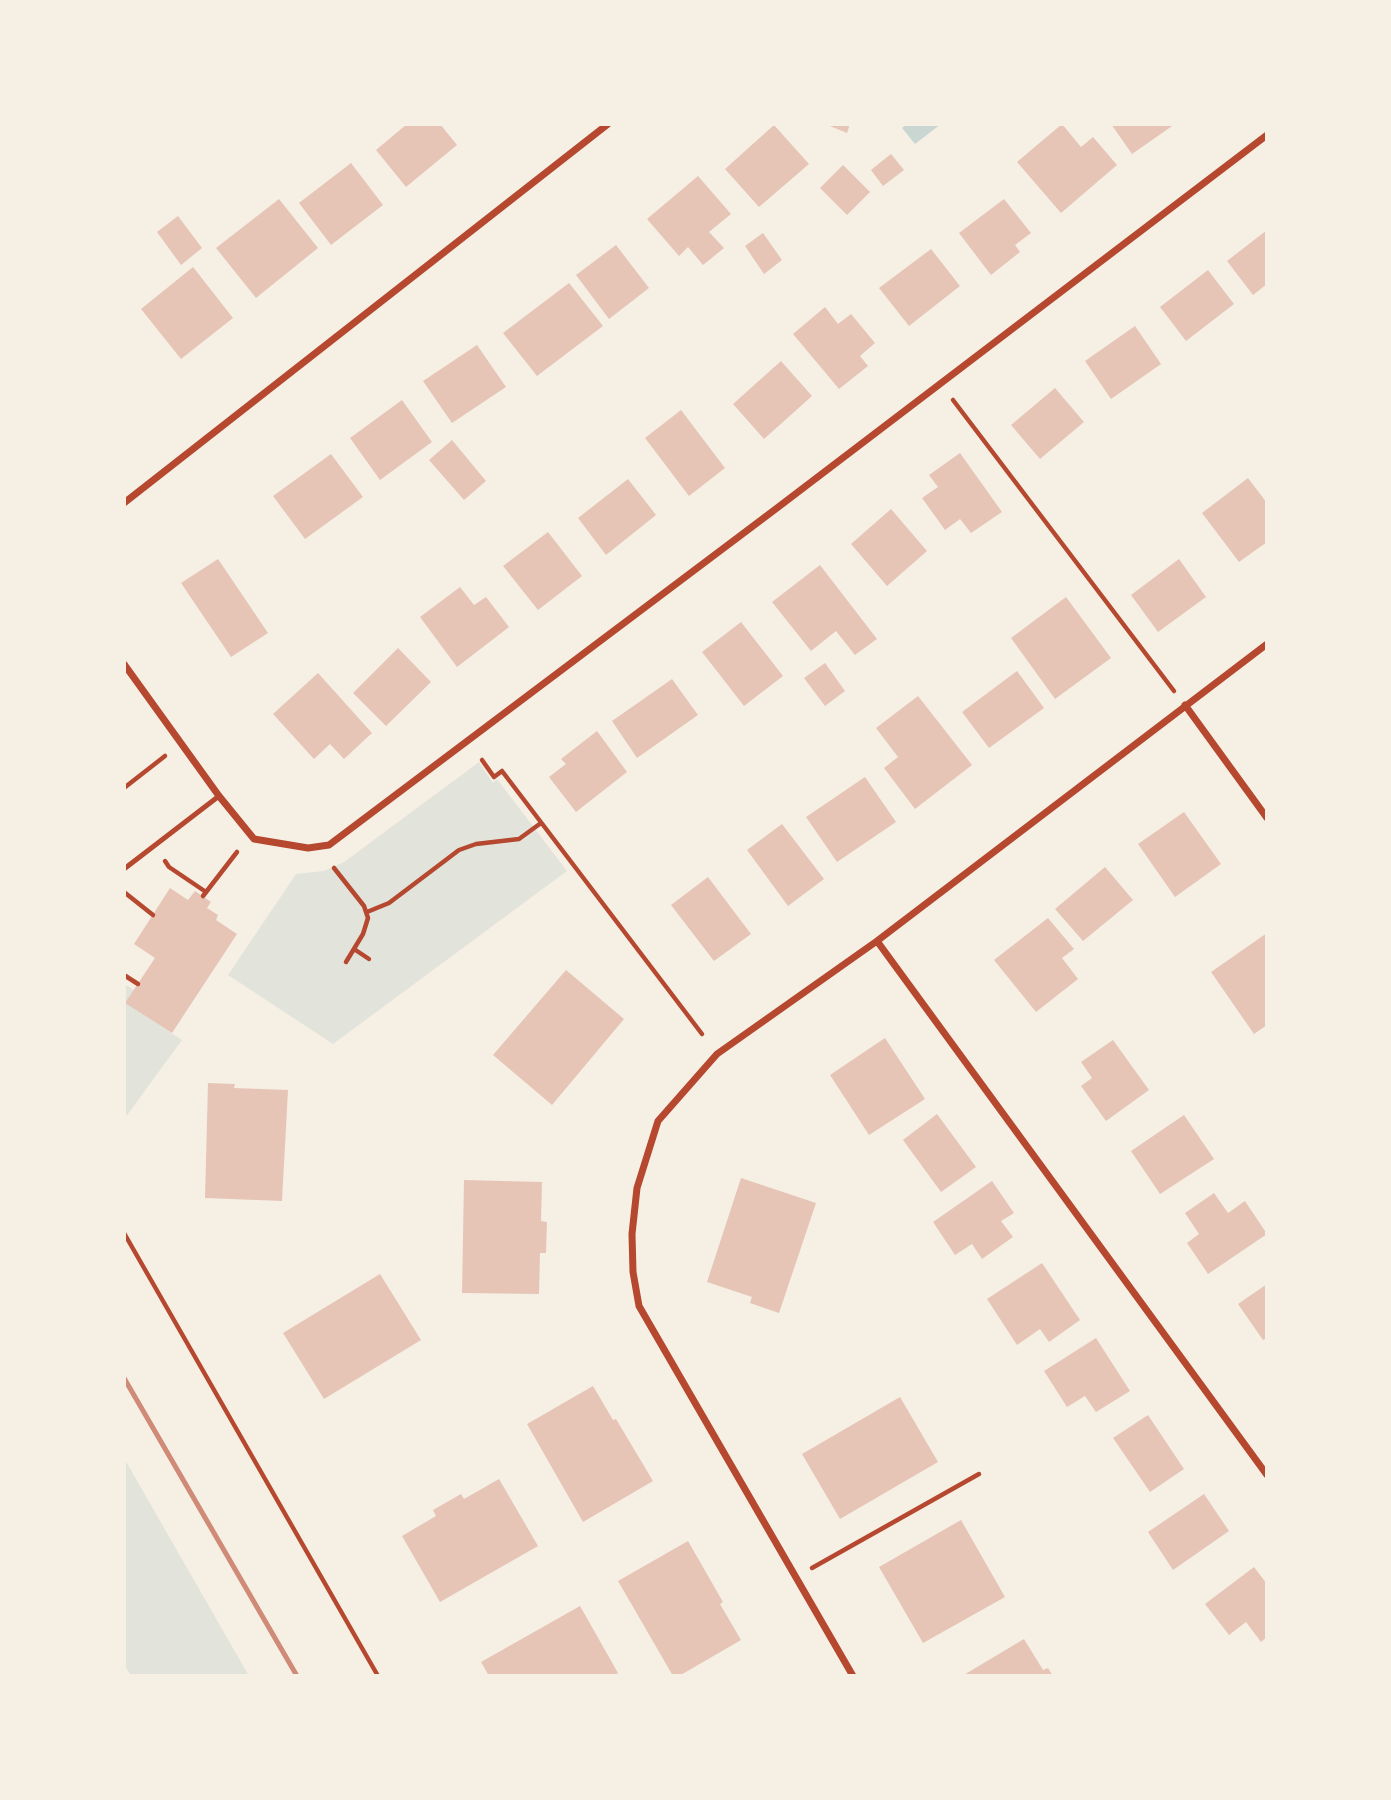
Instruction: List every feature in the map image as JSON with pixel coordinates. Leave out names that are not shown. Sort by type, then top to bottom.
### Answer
[{"type":"street","points":[[124,503],[608,124]]},
{"type":"street","points":[[124,664],[219,796],[254,839],[308,848],[330,845],[1267,135]]},
{"type":"street","points":[[853,1676],[639,1306],[633,1272],[632,1234],[637,1188],[658,1121],[716,1054],[877,941],[1267,644]]},
{"type":"street","points":[[1185,705],[1267,818]]},
{"type":"street","points":[[877,941],[1267,1475]]},
{"type":"lane","points":[[124,869],[219,796]]},
{"type":"path","points":[[940,383],[1185,705]]},
{"type":"path","points":[[124,788],[164,757]]},
{"type":"path","points":[[482,760],[494,777],[502,771],[702,1034]]},
{"type":"path","points":[[368,912],[388,903],[459,850],[477,844],[519,839],[541,823]]},
{"type":"path","points":[[169,867],[204,894],[237,852]]},
{"type":"path","points":[[334,868],[368,912],[366,928],[346,962]]},
{"type":"path","points":[[124,892],[153,915]]},
{"type":"path","points":[[354,949],[369,959]]},
{"type":"path","points":[[124,975],[138,984]]},
{"type":"path","points":[[124,1233],[378,1676]]},
{"type":"path","points":[[796,1577],[979,1474]]},
{"type":"shaded area","points":[[907,124],[941,124],[915,144],[902,128]]},
{"type":"shaded area","points":[[479,762],[493,783],[497,779],[567,871],[333,1044],[228,975],[296,874],[324,871],[344,862]]},
{"type":"shaded area","points":[[124,984],[134,990],[126,1003],[182,1040],[125,1118]]},
{"type":"shaded area","points":[[124,1458],[249,1676],[131,1676],[124,1664]]},
{"type":"building","points":[[407,124],[440,124],[457,145],[406,187],[376,150]]},
{"type":"building","points":[[825,124],[850,124],[847,133]]},
{"type":"building","points":[[1062,124],[1081,147],[1093,137],[1117,165],[1061,213],[1017,162]]},
{"type":"building","points":[[1111,124],[1175,124],[1132,154]]},
{"type":"building","points":[[774,125],[809,164],[759,207],[725,169]]},
{"type":"building","points":[[891,154],[904,170],[883,186],[871,170]]},
{"type":"building","points":[[351,163],[383,205],[331,245],[299,203]]},
{"type":"building","points":[[843,165],[870,192],[847,215],[820,188]]},
{"type":"building","points":[[698,176],[731,214],[709,232],[724,248],[703,265],[688,247],[679,256],[647,219]]},
{"type":"building","points":[[279,199],[318,248],[256,298],[216,248]]},
{"type":"building","points":[[1004,199],[1031,233],[1015,245],[1020,252],[991,275],[959,233]]},
{"type":"building","points":[[178,216],[202,248],[181,265],[157,232]]},
{"type":"building","points":[[1267,230],[1267,284],[1253,295],[1227,261]]},
{"type":"building","points":[[763,233],[782,260],[764,274],[745,246]]},
{"type":"building","points":[[616,245],[649,288],[609,319],[576,275]]},
{"type":"building","points":[[931,249],[960,286],[909,326],[879,288]]},
{"type":"building","points":[[193,267],[233,318],[181,359],[141,309]]},
{"type":"building","points":[[1208,270],[1234,304],[1186,341],[1160,307]]},
{"type":"building","points":[[569,283],[603,326],[537,376],[503,333]]},
{"type":"building","points":[[825,307],[838,324],[851,314],[875,343],[860,356],[868,366],[839,389],[793,334]]},
{"type":"building","points":[[1135,326],[1161,364],[1111,399],[1085,361]]},
{"type":"building","points":[[477,345],[506,387],[452,423],[423,381]]},
{"type":"building","points":[[781,361],[812,396],[764,439],[733,404]]},
{"type":"building","points":[[1055,388],[1084,422],[1040,459],[1011,425]]},
{"type":"building","points":[[402,400],[432,442],[380,480],[350,438]]},
{"type":"building","points":[[681,410],[725,468],[689,496],[645,438]]},
{"type":"building","points":[[452,440],[486,481],[464,500],[429,460]]},
{"type":"building","points":[[960,453],[1002,512],[971,533],[960,519],[945,530],[922,498],[938,487],[929,475]]},
{"type":"building","points":[[331,454],[363,497],[305,539],[273,496]]},
{"type":"building","points":[[1248,478],[1267,503],[1267,542],[1239,562],[1202,513]]},
{"type":"building","points":[[628,479],[656,515],[606,555],[578,518]]},
{"type":"building","points":[[891,509],[927,551],[887,586],[851,544]]},
{"type":"building","points":[[548,532],[582,576],[538,610],[503,566]]},
{"type":"building","points":[[218,559],[268,633],[231,657],[181,583]]},
{"type":"building","points":[[1179,559],[1206,597],[1158,632],[1131,595]]},
{"type":"building","points":[[820,565],[877,639],[855,655],[836,631],[811,651],[772,602]]},
{"type":"building","points":[[460,587],[474,605],[486,597],[509,627],[457,667],[420,617]]},
{"type":"building","points":[[1066,597],[1111,658],[1055,699],[1011,638]]},
{"type":"building","points":[[741,622],[783,676],[744,706],[702,652]]},
{"type":"building","points":[[398,648],[431,682],[386,726],[353,693]]},
{"type":"building","points":[[825,663],[845,691],[825,706],[804,678]]},
{"type":"building","points":[[1017,671],[1044,708],[989,748],[962,712]]},
{"type":"building","points":[[318,673],[372,733],[344,759],[330,744],[314,759],[273,714]]},
{"type":"building","points":[[672,679],[698,715],[637,758],[612,721]]},
{"type":"building","points":[[918,696],[972,765],[915,809],[884,768],[898,757],[876,728]]},
{"type":"building","points":[[597,731],[627,772],[576,812],[549,777],[566,764],[561,759]]},
{"type":"building","points":[[865,777],[896,822],[837,862],[806,817]]},
{"type":"building","points":[[1184,812],[1221,864],[1175,897],[1138,844]]},
{"type":"building","points":[[782,824],[824,879],[788,906],[747,850]]},
{"type":"building","points":[[1105,867],[1133,900],[1083,941],[1055,909]]},
{"type":"building","points":[[708,877],[751,934],[714,961],[671,905]]},
{"type":"building","points":[[170,888],[188,900],[195,891],[211,902],[207,908],[218,915],[216,920],[237,934],[172,1033],[125,1003],[155,958],[134,944]]},
{"type":"building","points":[[1048,918],[1074,949],[1062,958],[1078,979],[1036,1012],[994,960]]},
{"type":"building","points":[[1267,933],[1267,1025],[1254,1034],[1211,972]]},
{"type":"building","points":[[566,970],[624,1019],[552,1105],[493,1055]]},
{"type":"building","points":[[885,1038],[925,1099],[869,1135],[830,1075]]},
{"type":"building","points":[[1113,1040],[1149,1090],[1106,1121],[1081,1086],[1092,1078],[1081,1062]]},
{"type":"building","points":[[208,1083],[235,1084],[234,1088],[288,1090],[282,1201],[205,1198]]},
{"type":"building","points":[[937,1114],[976,1167],[941,1192],[903,1140]]},
{"type":"building","points":[[1184,1115],[1214,1159],[1160,1194],[1131,1151]]},
{"type":"building","points":[[741,1178],[816,1203],[779,1313],[750,1303],[752,1297],[707,1282]]},
{"type":"building","points":[[464,1180],[542,1182],[541,1221],[547,1222],[546,1253],[540,1253],[539,1294],[462,1293]]},
{"type":"building","points":[[992,1181],[1014,1213],[1001,1221],[1013,1237],[982,1259],[972,1244],[955,1255],[933,1222]]},
{"type":"building","points":[[1214,1193],[1228,1213],[1245,1201],[1267,1234],[1208,1274],[1187,1243],[1199,1234],[1185,1213]]},
{"type":"building","points":[[1042,1263],[1080,1320],[1049,1342],[1040,1329],[1017,1345],[987,1299]]},
{"type":"building","points":[[380,1274],[421,1340],[324,1399],[283,1333]]},
{"type":"building","points":[[1267,1284],[1267,1338],[1263,1340],[1238,1304]]},
{"type":"building","points":[[1096,1338],[1130,1391],[1096,1412],[1085,1396],[1067,1407],[1044,1371]]},
{"type":"building","points":[[593,1386],[653,1481],[583,1522],[527,1424]]},
{"type":"building","points":[[900,1397],[938,1462],[840,1519],[802,1454]]},
{"type":"building","points":[[1148,1415],[1184,1469],[1150,1492],[1113,1438]]},
{"type":"building","points":[[499,1479],[538,1546],[440,1602],[402,1536],[436,1516],[433,1510],[461,1494],[464,1499]]},
{"type":"building","points":[[1204,1494],[1229,1531],[1173,1570],[1148,1532]]},
{"type":"building","points":[[961,1520],[1005,1597],[923,1643],[879,1567]]},
{"type":"building","points":[[688,1541],[741,1640],[679,1676],[673,1676],[618,1581]]},
{"type":"building","points":[[1254,1567],[1267,1584],[1267,1637],[1261,1642],[1246,1622],[1229,1635],[1205,1604]]},
{"type":"building","points":[[580,1606],[618,1673],[614,1676],[489,1676],[481,1662]]},
{"type":"building","points":[[1024,1639],[1043,1670],[1048,1668],[1053,1676],[962,1676]]},
{"type":"railway","points":[[124,1378],[297,1676]]}]
